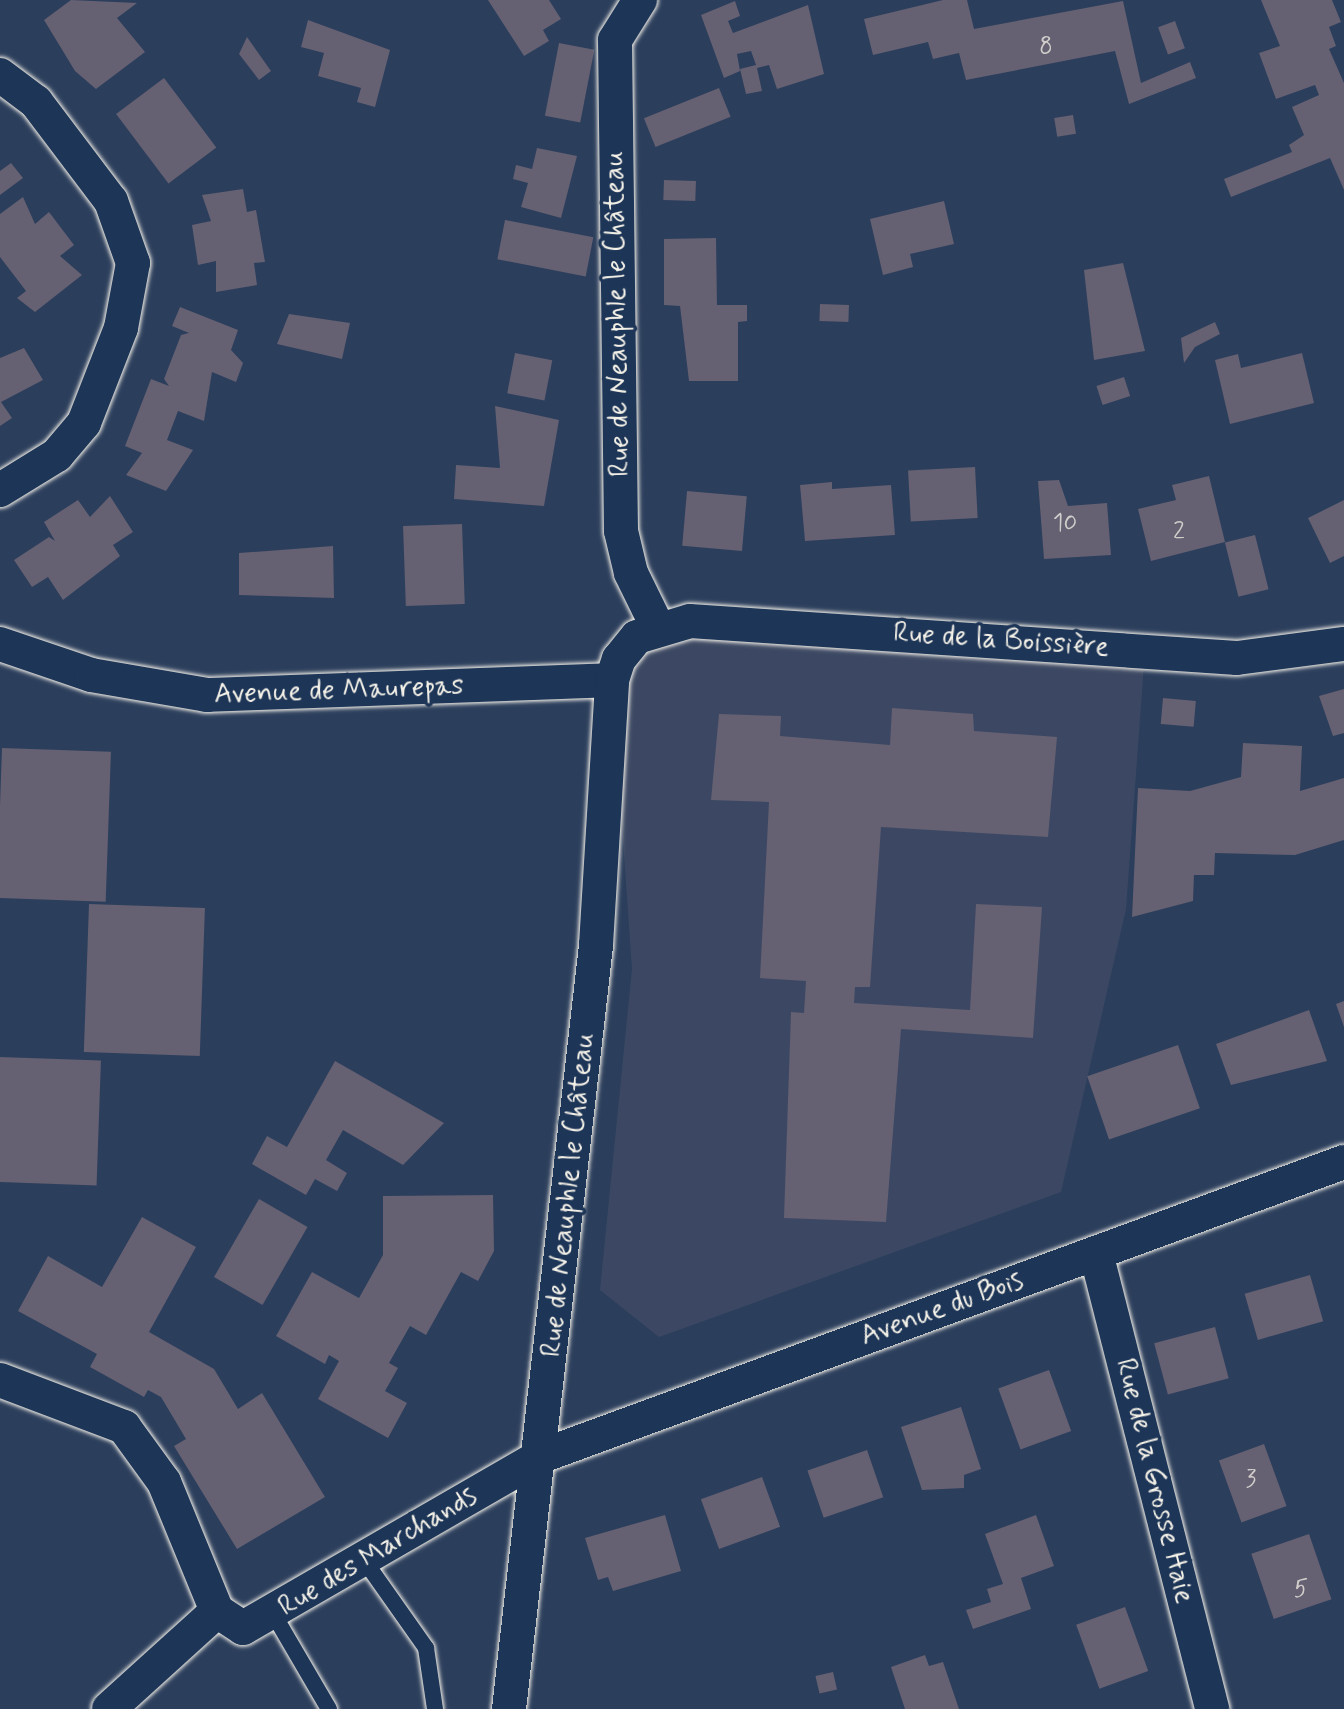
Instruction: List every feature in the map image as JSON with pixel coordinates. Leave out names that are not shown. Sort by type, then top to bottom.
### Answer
[{"type":"street","name":"Rue de Neauphle le Château","points":[[640,0],[615,40],[621,531],[631,573],[658,628]]},
{"type":"street","points":[[0,75],[36,102],[111,201],[133,263],[121,328],[84,423],[57,455],[0,490]]},
{"type":"street","name":"Rue de la Boissière","points":[[658,628],[690,621],[1237,658],[1344,644]]},
{"type":"street","points":[[612,680],[637,637],[658,628]]},
{"type":"street","name":"Avenue de Maurepas","points":[[0,644],[117,681],[207,695],[612,680]]},
{"type":"street","name":"Rue de Neauphle le Château","points":[[509,1709],[596,945],[612,680]]},
{"type":"street","name":"Avenue du Bois","points":[[539,1457],[1344,1162]]},
{"type":"street","name":"Rue de la Grosse Haie","points":[[1096,1253],[1212,1709]]},
{"type":"street","points":[[0,1380],[124,1427],[164,1482],[217,1611],[109,1709]]},
{"type":"street","name":"Rue des Marchands","points":[[217,1611],[243,1628],[274,1615],[539,1457]]},
{"type":"lane","points":[[364,1560],[426,1648],[435,1709]]},
{"type":"lane","points":[[274,1615],[329,1709]]},
{"type":"shaded area","points":[[658,628],[1145,651],[1126,909],[1061,1192],[659,1337],[600,1290],[632,969],[612,680]]},
{"type":"building","points":[[71,0],[137,3],[117,18],[145,52],[96,89],[75,71],[44,20]]},
{"type":"building","points":[[488,0],[549,0],[561,19],[543,30],[549,41],[524,56]]},
{"type":"building","points":[[943,0],[967,0],[974,29],[1123,1],[1141,83],[1190,62],[1196,78],[1129,104],[1115,51],[966,80],[959,53],[933,59],[928,42],[873,55],[864,19]]},
{"type":"building","points":[[1261,0],[1332,0],[1341,22],[1329,27],[1336,46],[1329,49],[1344,83],[1344,190],[1330,158],[1231,197],[1224,179],[1292,152],[1289,145],[1304,135],[1292,107],[1319,95],[1315,85],[1276,99],[1259,53],[1280,46]]},
{"type":"building","points":[[735,1],[740,16],[728,21],[733,33],[808,5],[824,74],[777,89],[769,65],[757,68],[762,91],[746,94],[740,69],[756,65],[751,51],[737,54],[740,71],[724,78],[701,15]]},
{"type":"building","points":[[308,20],[390,50],[375,107],[357,102],[361,88],[318,76],[324,53],[301,47]]},
{"type":"building","points":[[1175,21],[1185,48],[1168,54],[1158,27]]},
{"type":"building","points":[[247,37],[271,71],[259,80],[239,54]]},
{"type":"building","points":[[559,43],[594,50],[580,123],[545,116]]},
{"type":"building","points":[[164,78],[216,147],[168,184],[116,114]]},
{"type":"building","points":[[719,88],[731,117],[656,147],[644,118]]},
{"type":"building","points":[[1073,115],[1076,134],[1057,137],[1054,118]]},
{"type":"building","points":[[537,148],[577,156],[561,218],[521,207],[528,183],[513,179],[516,165],[532,169]]},
{"type":"building","points":[[11,163],[23,178],[0,195],[0,171]]},
{"type":"building","points":[[664,180],[696,181],[695,201],[663,200]]},
{"type":"building","points":[[243,189],[247,212],[256,210],[265,262],[254,263],[257,285],[216,292],[216,261],[198,265],[192,225],[211,221],[202,195]]},
{"type":"building","points":[[23,197],[35,224],[49,212],[74,245],[60,256],[82,275],[35,312],[17,298],[26,291],[0,257],[0,214]]},
{"type":"building","points":[[944,201],[954,244],[910,254],[913,267],[883,275],[870,219]]},
{"type":"building","points":[[505,220],[593,237],[586,276],[497,259]]},
{"type":"building","points":[[716,238],[717,305],[747,305],[747,321],[738,322],[738,381],[689,381],[680,306],[664,305],[664,239]]},
{"type":"building","points":[[1123,263],[1145,351],[1094,360],[1084,270]]},
{"type":"building","points":[[820,304],[849,305],[848,322],[819,321]]},
{"type":"building","points":[[180,307],[238,330],[231,350],[243,363],[236,382],[212,372],[204,421],[178,411],[167,440],[193,450],[166,491],[126,475],[142,453],[125,446],[151,379],[169,386],[164,379],[181,335],[189,333],[172,326]]},
{"type":"building","points":[[289,314],[350,323],[342,359],[277,344]]},
{"type":"building","points":[[1215,322],[1220,334],[1195,347],[1184,363],[1181,338]]},
{"type":"building","points":[[24,348],[43,380],[1,402],[12,418],[0,426],[0,358]]},
{"type":"building","points":[[515,353],[552,360],[544,400],[507,393]]},
{"type":"building","points":[[1302,353],[1314,403],[1230,424],[1215,360],[1238,354],[1241,368]]},
{"type":"building","points":[[1124,377],[1130,396],[1103,405],[1096,386]]},
{"type":"building","points":[[495,406],[559,420],[544,506],[454,499],[456,465],[500,468]]},
{"type":"building","points":[[975,467],[978,518],[911,521],[908,471]]},
{"type":"building","points":[[1209,476],[1225,542],[1151,561],[1138,509],[1176,500],[1172,485]]},
{"type":"building","points":[[1059,480],[1068,506],[1107,503],[1111,555],[1044,559],[1038,481]]},
{"type":"building","points":[[832,482],[832,489],[891,485],[895,535],[805,541],[800,485]]},
{"type":"building","points":[[687,491],[747,496],[742,551],[682,546]]},
{"type":"building","points":[[110,496],[133,532],[113,545],[120,556],[63,600],[48,577],[32,587],[14,560],[49,537],[55,541],[44,522],[78,500],[90,517]]},
{"type":"building","points":[[1344,500],[1344,556],[1330,563],[1308,518]]},
{"type":"building","points":[[462,524],[465,604],[406,606],[403,526]]},
{"type":"building","points":[[1255,535],[1269,589],[1238,597],[1225,542]]},
{"type":"building","points":[[333,546],[334,598],[239,595],[239,553]]},
{"type":"building","points":[[1344,689],[1344,733],[1333,736],[1319,696]]},
{"type":"building","points":[[1163,698],[1196,701],[1194,727],[1161,724]]},
{"type":"building","points":[[892,708],[973,714],[974,731],[1057,737],[1048,837],[881,827],[870,987],[855,987],[854,1003],[970,1010],[976,904],[1042,907],[1033,1038],[901,1029],[886,1222],[784,1218],[791,1012],[804,1013],[806,981],[760,978],[769,802],[711,800],[719,714],[781,716],[780,736],[890,745]]},
{"type":"building","points":[[1243,743],[1302,746],[1300,791],[1344,778],[1344,840],[1295,855],[1215,853],[1214,875],[1194,875],[1193,901],[1132,917],[1138,788],[1190,791],[1241,777]]},
{"type":"building","points":[[2,748],[111,752],[106,902],[0,898]]},
{"type":"building","points":[[89,904],[205,908],[200,1056],[84,1052]]},
{"type":"building","points":[[1344,1001],[1344,1027],[1336,1004]]},
{"type":"building","points":[[1309,1010],[1327,1061],[1231,1085],[1216,1044]]},
{"type":"building","points":[[1178,1045],[1200,1108],[1109,1140],[1087,1076]]},
{"type":"building","points":[[0,1057],[101,1061],[97,1185],[0,1182]]},
{"type":"building","points":[[335,1061],[444,1123],[403,1165],[343,1130],[326,1160],[347,1173],[337,1191],[315,1179],[306,1195],[252,1164],[267,1136],[287,1147]]},
{"type":"building","points":[[493,1195],[494,1251],[478,1281],[461,1272],[426,1335],[410,1326],[389,1363],[398,1368],[385,1391],[407,1403],[388,1438],[318,1399],[339,1361],[329,1355],[325,1364],[276,1336],[312,1272],[359,1298],[383,1255],[383,1196]]},
{"type":"building","points":[[259,1199],[307,1227],[262,1305],[214,1277]]},
{"type":"building","points":[[142,1217],[196,1247],[149,1332],[214,1369],[238,1409],[262,1393],[325,1497],[237,1549],[174,1446],[186,1439],[161,1397],[148,1390],[144,1397],[90,1367],[97,1354],[18,1311],[48,1256],[102,1287]]},
{"type":"building","points":[[1310,1275],[1323,1321],[1258,1340],[1245,1294]]},
{"type":"building","points":[[1215,1327],[1229,1378],[1168,1394],[1154,1343]]},
{"type":"building","points":[[1049,1370],[1071,1431],[1020,1450],[998,1388]]},
{"type":"building","points":[[961,1407],[981,1469],[964,1475],[964,1488],[922,1490],[901,1427]]},
{"type":"building","points":[[1264,1444],[1287,1506],[1241,1522],[1219,1460]]},
{"type":"building","points":[[867,1450],[883,1497],[824,1518],[807,1471]]},
{"type":"building","points":[[762,1477],[780,1527],[719,1549],[701,1499]]},
{"type":"building","points":[[665,1515],[681,1571],[613,1591],[608,1577],[598,1580],[585,1538]]},
{"type":"building","points":[[1036,1515],[1054,1566],[1021,1578],[1031,1609],[973,1629],[966,1610],[991,1602],[987,1589],[1003,1584],[985,1534]]},
{"type":"building","points":[[1309,1534],[1331,1599],[1274,1619],[1251,1554]]},
{"type":"building","points":[[1125,1607],[1148,1671],[1099,1689],[1076,1625]]},
{"type":"building","points":[[925,1655],[929,1666],[943,1662],[959,1709],[905,1709],[891,1667]]},
{"type":"building","points":[[833,1672],[837,1690],[820,1694],[815,1676]]}]
